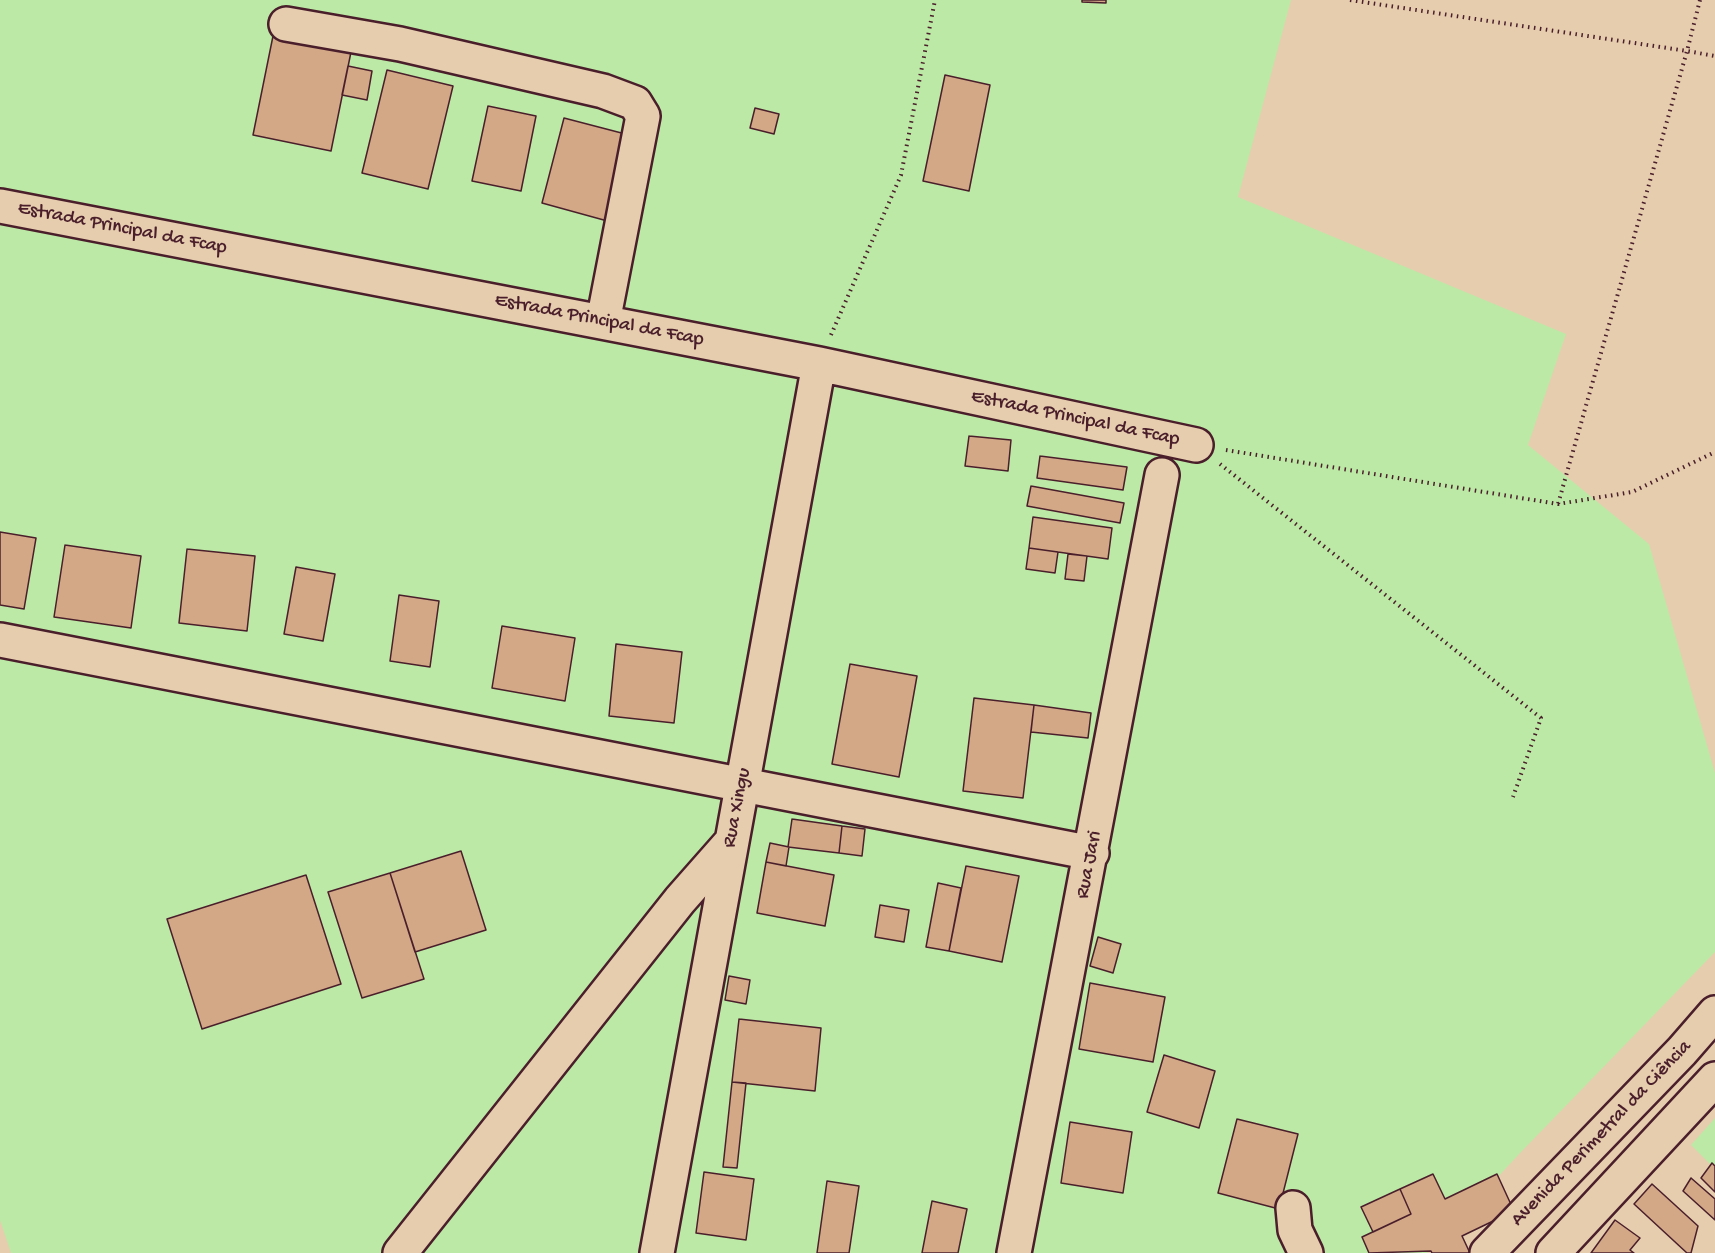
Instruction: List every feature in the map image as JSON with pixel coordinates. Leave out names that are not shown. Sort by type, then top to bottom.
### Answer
[{"type":"street","points":[[286,24],[400,44],[603,91],[635,103],[643,117],[603,322]]},
{"type":"street","name":"Estrada Principal da Fcap","points":[[0,206],[819,364],[1196,445]]},
{"type":"street","name":"Rua Xingu","points":[[657,1253],[819,364]]},
{"type":"street","name":"Rua Jari","points":[[1014,1253],[1092,853],[1162,475]]},
{"type":"street","points":[[0,640],[1092,853]]},
{"type":"street","points":[[400,1253],[680,900],[732,842]]},
{"type":"street","name":"Avenida Perimetral da Ciência","points":[[1487,1253],[1682,1051],[1715,1013]]},
{"type":"street","points":[[1562,1250],[1715,1079]]},
{"type":"street","points":[[1293,1208],[1295,1230],[1306,1253]]},
{"type":"path","points":[[819,364],[901,175],[935,0]]},
{"type":"path","points":[[1350,0],[1715,56]]},
{"type":"path","points":[[1558,504],[1700,0]]},
{"type":"path","points":[[1196,445],[1558,504],[1632,492],[1715,452]]},
{"type":"path","points":[[1196,445],[1541,718],[1513,797]]},
{"type":"green space","points":[[0,0],[1291,0],[1238,197],[1566,334],[1528,445],[1649,544],[1715,773],[1715,952],[1521,1152],[1427,1253],[11,1253],[0,1220],[0,654],[721,798],[725,781],[0,623]]},
{"type":"green space","points":[[1715,1118],[1715,1169],[1691,1145]]},
{"type":"building","points":[[1082,0],[1106,0],[1106,3],[1082,2]]},
{"type":"building","points":[[273,36],[351,52],[331,151],[253,135]]},
{"type":"building","points":[[348,66],[372,71],[367,100],[342,95]]},
{"type":"building","points":[[387,70],[453,86],[428,189],[362,173]]},
{"type":"building","points":[[945,75],[990,85],[969,191],[923,181]]},
{"type":"building","points":[[488,106],[536,116],[521,191],[472,181]]},
{"type":"building","points":[[755,108],[779,114],[774,134],[750,128]]},
{"type":"building","points":[[564,118],[633,136],[611,222],[542,203]]},
{"type":"building","points":[[969,436],[1011,440],[1008,471],[965,466]]},
{"type":"building","points":[[1040,456],[1127,467],[1123,490],[1037,478]]},
{"type":"building","points":[[1031,486],[1124,503],[1120,523],[1027,506]]},
{"type":"building","points":[[1033,517],[1112,528],[1108,559],[1029,548]]},
{"type":"building","points":[[0,532],[36,538],[24,609],[0,605]]},
{"type":"building","points":[[65,545],[141,556],[131,628],[54,617]]},
{"type":"building","points":[[1029,548],[1058,552],[1055,573],[1026,569]]},
{"type":"building","points":[[187,549],[255,556],[247,631],[179,623]]},
{"type":"building","points":[[1068,554],[1087,556],[1084,581],[1065,579]]},
{"type":"building","points":[[296,567],[335,574],[323,641],[284,634]]},
{"type":"building","points":[[399,595],[439,601],[430,667],[390,661]]},
{"type":"building","points":[[502,626],[575,638],[565,701],[492,688]]},
{"type":"building","points":[[616,644],[682,652],[674,723],[609,716]]},
{"type":"building","points":[[850,664],[917,676],[899,777],[832,764]]},
{"type":"building","points":[[974,698],[1034,705],[1023,798],[963,791]]},
{"type":"building","points":[[1034,705],[1091,713],[1088,738],[1031,732]]},
{"type":"building","points":[[792,819],[842,826],[839,853],[788,847]]},
{"type":"building","points":[[842,826],[865,829],[862,856],[839,853]]},
{"type":"building","points":[[770,843],[789,847],[786,866],[766,862]]},
{"type":"building","points":[[461,851],[486,930],[415,952],[390,873]]},
{"type":"building","points":[[766,862],[834,875],[825,926],[757,913]]},
{"type":"building","points":[[966,866],[1019,876],[1002,962],[949,951]]},
{"type":"building","points":[[390,873],[424,979],[362,998],[328,892]]},
{"type":"building","points":[[306,875],[341,984],[202,1029],[167,919]]},
{"type":"building","points":[[938,883],[961,888],[949,951],[926,947]]},
{"type":"building","points":[[880,905],[909,910],[904,942],[875,937]]},
{"type":"building","points":[[1098,937],[1121,944],[1113,973],[1090,966]]},
{"type":"building","points":[[729,976],[750,980],[746,1004],[725,1000]]},
{"type":"building","points":[[1090,983],[1165,997],[1153,1062],[1079,1049]]},
{"type":"building","points":[[739,1019],[821,1028],[815,1091],[732,1082]]},
{"type":"building","points":[[1164,1055],[1215,1071],[1199,1128],[1147,1112]]},
{"type":"building","points":[[732,1082],[746,1083],[737,1168],[723,1167]]},
{"type":"building","points":[[1237,1119],[1298,1134],[1279,1209],[1218,1193]]},
{"type":"building","points":[[1070,1122],[1132,1132],[1123,1193],[1061,1183]]},
{"type":"building","points":[[1712,1163],[1715,1166],[1715,1192],[1701,1178]]},
{"type":"building","points":[[704,1172],[754,1179],[746,1240],[696,1233]]},
{"type":"building","points":[[1433,1174],[1445,1199],[1497,1174],[1514,1211],[1462,1236],[1470,1253],[1432,1253],[1431,1251],[1369,1253],[1362,1237],[1411,1214],[1400,1189]]},
{"type":"building","points":[[1691,1178],[1715,1199],[1715,1220],[1683,1191]]},
{"type":"building","points":[[827,1181],[859,1186],[849,1253],[817,1253]]},
{"type":"building","points":[[1652,1184],[1698,1226],[1691,1253],[1687,1253],[1634,1204]]},
{"type":"building","points":[[1400,1189],[1411,1214],[1373,1232],[1361,1207]]},
{"type":"building","points":[[932,1201],[967,1209],[958,1253],[922,1253]]},
{"type":"building","points":[[1615,1220],[1640,1238],[1630,1250],[1634,1253],[1591,1253]]}]
